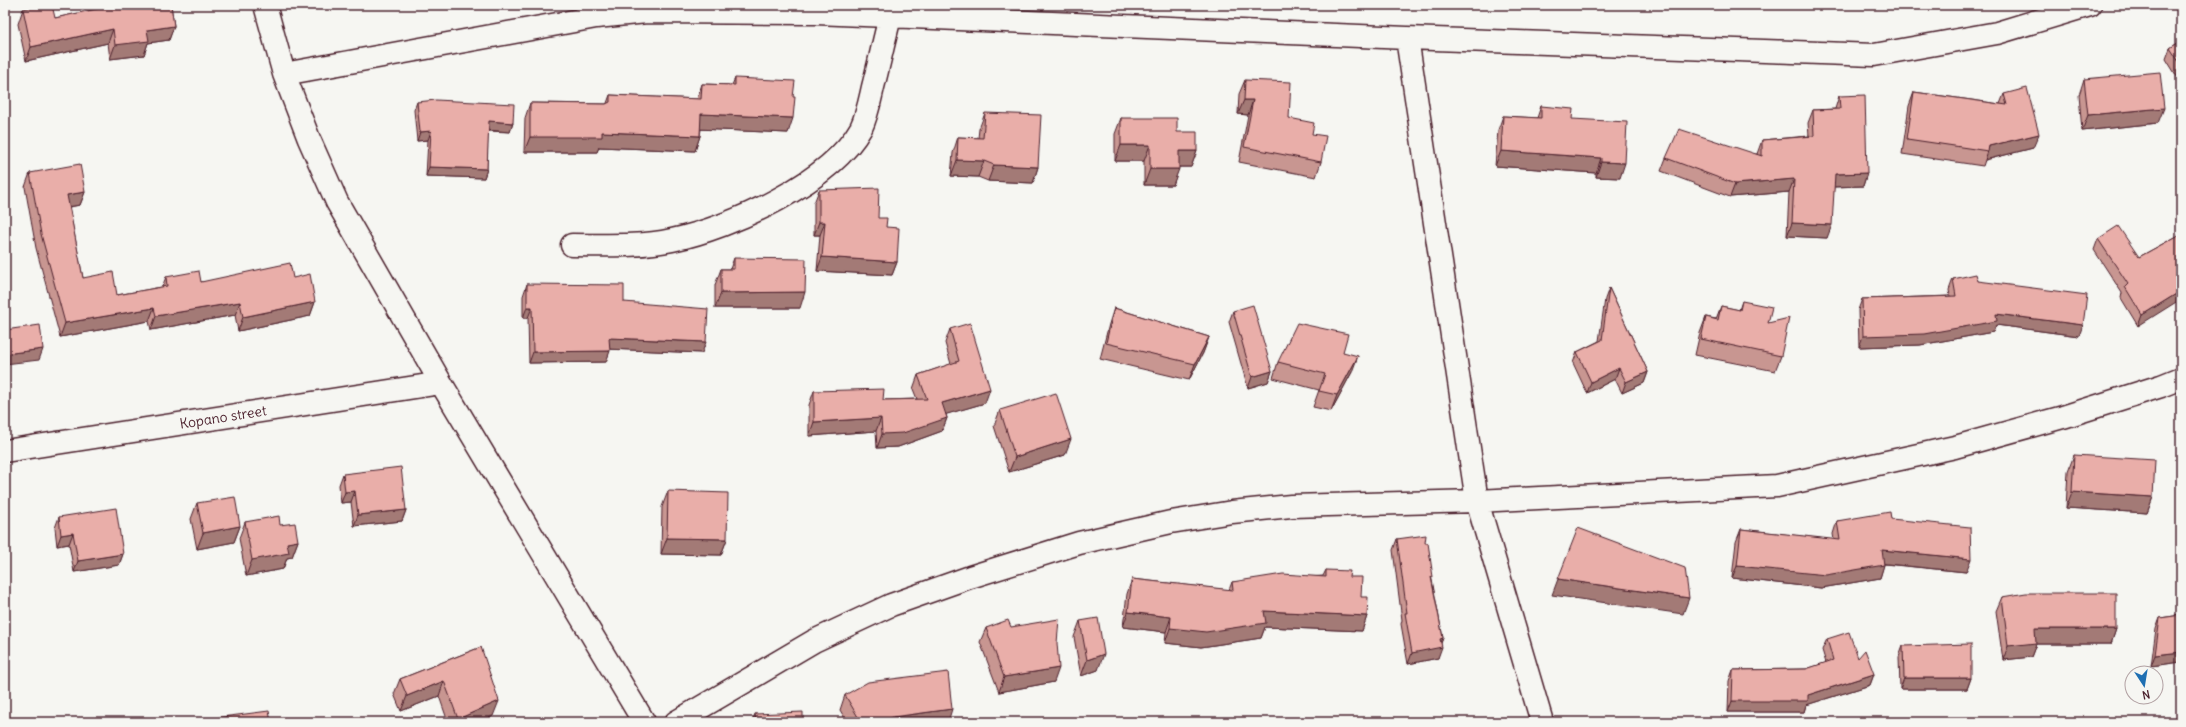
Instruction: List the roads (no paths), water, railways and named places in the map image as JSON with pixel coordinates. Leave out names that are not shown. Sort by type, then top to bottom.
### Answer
[{"type":"street","points":[[265,5],[284,74],[309,139],[337,202],[441,383],[644,722]]},
{"type":"street","points":[[284,74],[547,25],[647,12],[816,13],[1407,38],[1874,55],[1997,33],[2090,5]]},
{"type":"street","points":[[572,245],[620,245],[671,241],[706,231],[776,200],[812,179],[847,150],[861,127],[869,104],[890,16]]},
{"type":"street","points":[[1407,38],[1477,501],[1542,722]]},
{"type":"street","points":[[676,722],[814,641],[892,606],[970,577],[1079,543],[1172,522],[1232,512],[1291,506],[1477,501],[1778,486],[1955,447],[2063,417],[2161,386],[2181,378]]},
{"type":"street","name":"Kopano street","points":[[5,451],[441,383]]}]
